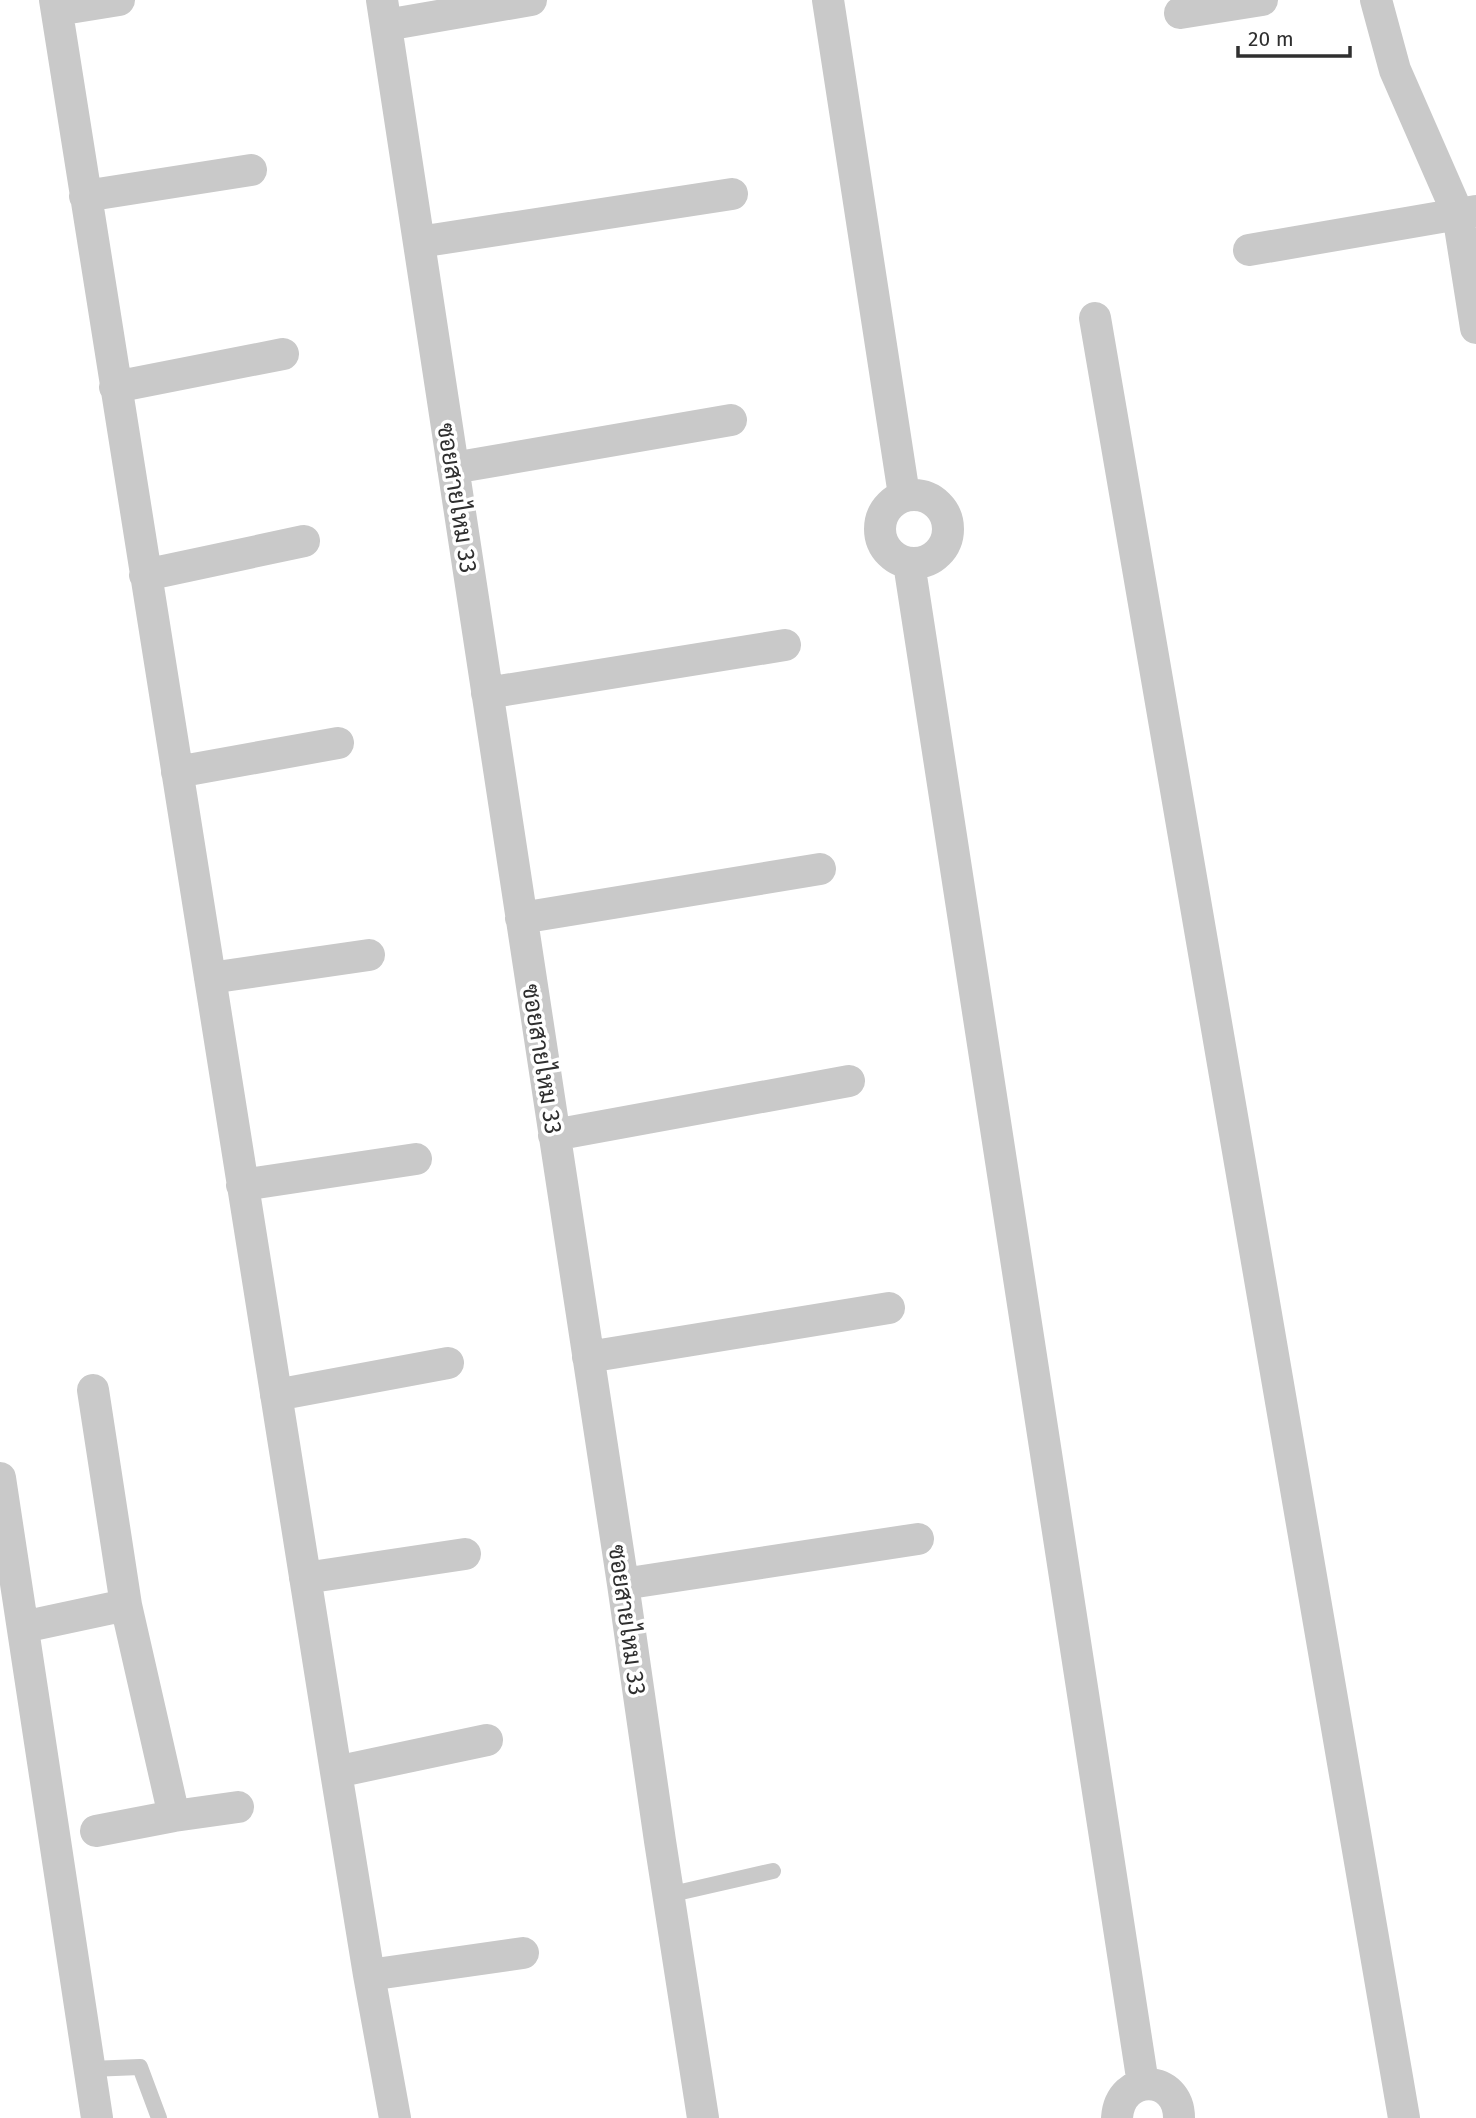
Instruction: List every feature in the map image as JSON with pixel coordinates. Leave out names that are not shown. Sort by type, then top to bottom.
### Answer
[{"type":"street","points":[[119,0],[56,5],[336,1772],[395,2118]]},
{"type":"street","points":[[384,13],[531,0]]},
{"type":"street","points":[[828,0],[904,495]]},
{"type":"street","points":[[1180,13],[1262,0]]},
{"type":"street","points":[[1376,0],[1395,70],[1467,213],[1476,328]]},
{"type":"street","name":"ซอยสายไหม 33","points":[[384,13],[703,2118]]},
{"type":"street","points":[[85,196],[251,170]]},
{"type":"street","points":[[419,242],[732,194]]},
{"type":"street","points":[[1249,250],[1467,213]]},
{"type":"street","points":[[1095,318],[1404,2118]]},
{"type":"street","points":[[115,387],[282,355]]},
{"type":"street","points":[[453,468],[731,420]]},
{"type":"street","points":[[918,494],[930,498],[941,507],[947,519],[948,532],[944,545],[935,556],[923,562],[909,563],[896,559],[887,550],[880,538],[879,525],[892,501],[904,495],[918,494]]},
{"type":"street","points":[[145,575],[304,541]]},
{"type":"street","points":[[909,563],[1143,2084]]},
{"type":"street","points":[[487,693],[785,645]]},
{"type":"street","points":[[177,772],[338,743]]},
{"type":"street","points":[[521,918],[820,869]]},
{"type":"street","points":[[210,978],[369,955]]},
{"type":"street","points":[[554,1135],[849,1081]]},
{"type":"street","points":[[242,1185],[416,1159]]},
{"type":"street","points":[[588,1357],[890,1308]]},
{"type":"street","points":[[276,1395],[448,1363]]},
{"type":"street","points":[[93,1390],[126,1605],[173,1816]]},
{"type":"street","points":[[0,1478],[97,2118]]},
{"type":"street","points":[[622,1584],[918,1539]]},
{"type":"street","points":[[305,1578],[466,1554]]},
{"type":"street","points":[[23,1627],[126,1605]]},
{"type":"street","points":[[336,1772],[487,1740]]},
{"type":"street","points":[[96,1831],[238,1807]]},
{"type":"street","points":[[369,1975],[523,1953]]},
{"type":"street","points":[[1117,2118],[1122,2097],[1143,2084],[1166,2090],[1174,2098],[1179,2118]]},
{"type":"lane","points":[[668,1895],[773,1871]]},
{"type":"lane","points":[[90,2069],[140,2067],[159,2118]]}]
